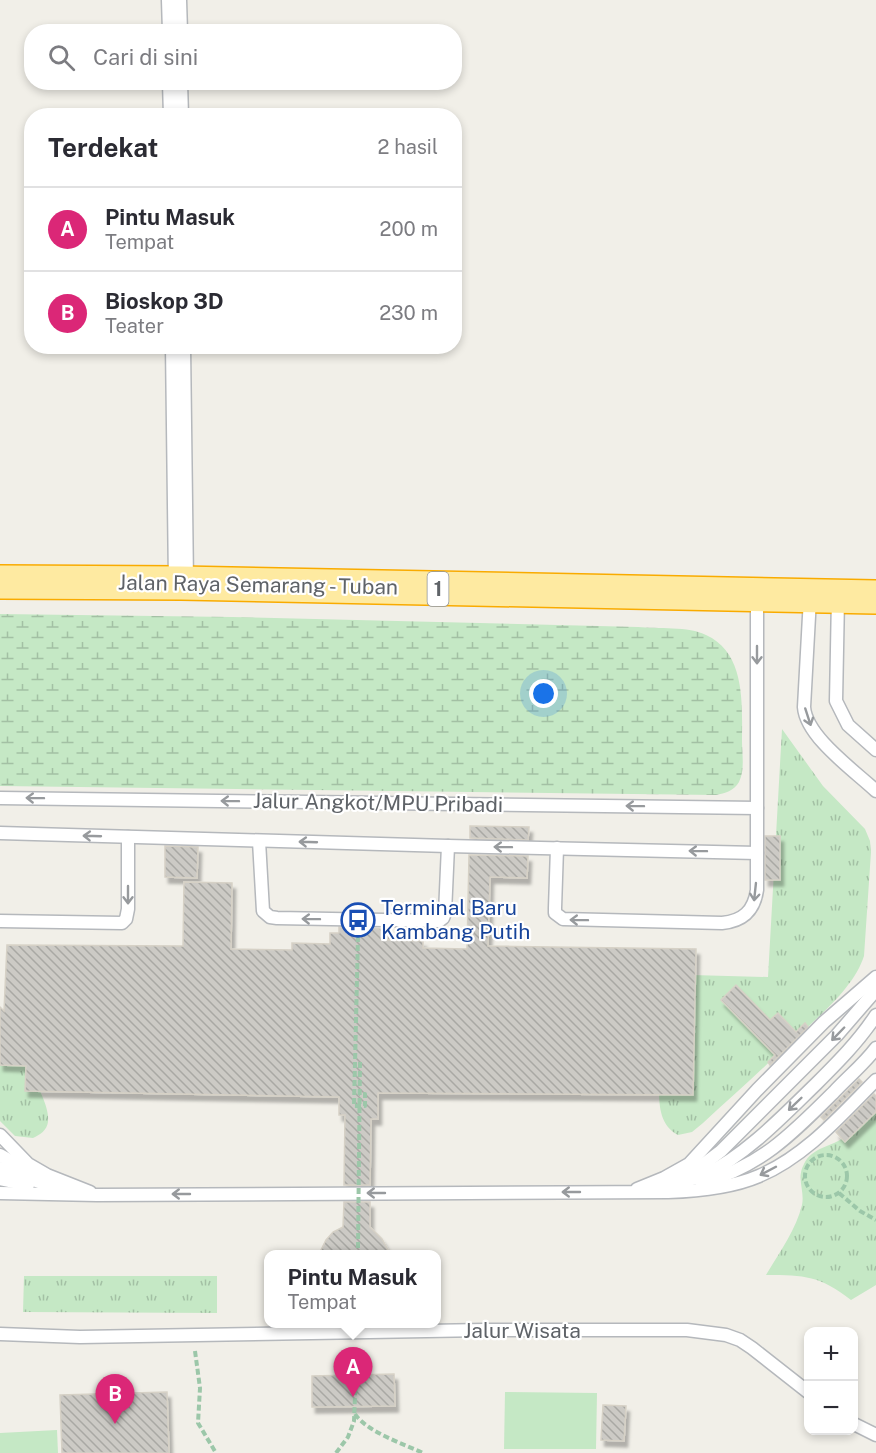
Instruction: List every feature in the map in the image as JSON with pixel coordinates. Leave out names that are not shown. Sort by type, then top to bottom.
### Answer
[{"type":"highway","name":"Jalan Raya Semarang - Tuban","points":[[0,582],[181,583],[876,597]]},
{"type":"street","points":[[174,0],[175,24]]},
{"type":"street","points":[[175,90],[176,108]]},
{"type":"street","points":[[178,354],[181,583]]},
{"type":"lane","points":[[557,848],[555,913],[567,919],[722,923],[743,917],[753,905],[757,890],[757,596]]},
{"type":"lane","points":[[824,597],[836,701],[840,712],[852,729],[876,750]]},
{"type":"lane","points":[[824,597],[804,707],[807,721],[825,743],[876,790]]},
{"type":"lane","name":"Jalur Angkot/MPU Pribadi","points":[[0,798],[757,808]]},
{"type":"lane","name":"Jalur Angkot/MPU Pribadi","points":[[0,832],[259,841],[757,853]]},
{"type":"lane","points":[[0,921],[122,923],[126,919],[128,909],[128,837]]},
{"type":"lane","name":"Jalur Angkot/MPU Pribadi","points":[[259,841],[263,907],[267,915],[277,918],[436,922],[442,920],[445,913],[448,846]]},
{"type":"lane","points":[[629,1192],[689,1164],[824,1022],[876,977]]},
{"type":"lane","points":[[629,1192],[675,1177],[710,1160],[837,1035],[876,990]]},
{"type":"lane","points":[[629,1192],[687,1180],[705,1174],[731,1158],[793,1106],[850,1049],[876,1015]]},
{"type":"lane","points":[[629,1192],[700,1183],[732,1173],[760,1158],[807,1119],[876,1048]]},
{"type":"lane","points":[[0,1193],[97,1195],[629,1192],[705,1189],[761,1175],[786,1161],[822,1134],[876,1080]]},
{"type":"lane","points":[[0,1135],[28,1164],[47,1175],[97,1195]]},
{"type":"lane","points":[[0,1155],[45,1179],[97,1195]]},
{"type":"lane","points":[[0,1168],[42,1183],[97,1195]]},
{"type":"lane","points":[[0,1179],[97,1195]]},
{"type":"lane","points":[[0,1188],[97,1195]]},
{"type":"lane","name":"Jalur Wisata","points":[[0,1334],[80,1337],[484,1330],[706,1331],[726,1335],[752,1348],[804,1389]]},
{"type":"lane","points":[[858,1426],[876,1435]]},
{"type":"path","points":[[359,920],[354,1106],[365,1106],[365,1094],[360,1094]]},
{"type":"path","points":[[358,1248],[360,1060]]},
{"type":"path","points":[[828,1155],[841,1161],[845,1167],[847,1181],[839,1193],[833,1197],[819,1197],[808,1189],[804,1176],[814,1158],[828,1155]]},
{"type":"path","points":[[839,1193],[860,1211],[876,1220]]},
{"type":"path","points":[[336,1453],[352,1427],[355,1413],[357,1333]]},
{"type":"path","points":[[193,1336],[200,1388],[198,1423],[216,1453]]},
{"type":"path","points":[[355,1413],[370,1427],[423,1453]]},
{"type":"green space","points":[[0,614],[232,617],[691,630],[719,643],[735,667],[741,696],[742,772],[735,788],[716,795],[0,786]]},
{"type":"green space","points":[[782,729],[823,786],[865,829],[870,841],[864,956],[850,982],[817,1018],[703,1123],[692,1132],[678,1135],[665,1122],[659,1090],[692,975],[768,977]]},
{"type":"green space","points":[[0,1030],[23,1060],[39,1088],[48,1113],[48,1122],[43,1132],[33,1138],[15,1136],[0,1121]]},
{"type":"green space","points":[[876,1107],[876,1285],[851,1300],[830,1286],[812,1278],[766,1275],[796,1223],[803,1200],[801,1174],[804,1164],[812,1154],[846,1136]]},
{"type":"green space","points":[[24,1276],[217,1276],[217,1313],[23,1312]]},
{"type":"green space","points":[[505,1392],[597,1393],[596,1449],[504,1449]]},
{"type":"green space","points":[[57,1430],[58,1453],[0,1453],[0,1433]]},
{"type":"building","points":[[470,826],[529,827],[528,840],[470,838]]},
{"type":"building","points":[[765,836],[780,836],[780,880],[765,880]]},
{"type":"building","points":[[165,846],[198,847],[197,878],[165,877]]},
{"type":"building","points":[[469,855],[528,856],[527,878],[490,877],[488,946],[696,949],[693,1095],[378,1093],[378,1119],[371,1119],[370,1185],[344,1185],[345,1115],[339,1115],[339,1097],[25,1091],[26,1066],[0,1065],[0,1007],[4,1011],[7,945],[183,946],[184,882],[232,883],[231,949],[292,950],[292,943],[330,944],[330,933],[339,933],[339,927],[387,929],[387,940],[423,941],[423,948],[467,949]]},
{"type":"building","points":[[736,985],[770,1020],[778,1013],[796,1032],[805,1023],[808,1027],[770,1065],[768,1062],[775,1055],[721,1000]]},
{"type":"building","points":[[859,1079],[862,1082],[824,1120],[821,1117]]},
{"type":"building","points":[[874,1094],[876,1112],[845,1142],[836,1132]]},
{"type":"building","points":[[344,1202],[370,1202],[370,1227],[382,1239],[388,1250],[321,1250],[333,1232],[343,1227]]},
{"type":"building","points":[[394,1374],[395,1406],[312,1407],[312,1376]]},
{"type":"building","points":[[167,1392],[169,1453],[62,1453],[60,1395]]},
{"type":"building","points":[[603,1405],[626,1406],[624,1441],[601,1440]]},
{"type":"place","name":"Terminal Baru Kambang Putih","points":[[358,920]]},
{"type":"place","name":"Pintu Masuk","points":[[353,1397]]},
{"type":"place","name":"Bioskop 3D","points":[[115,1424]]}]
